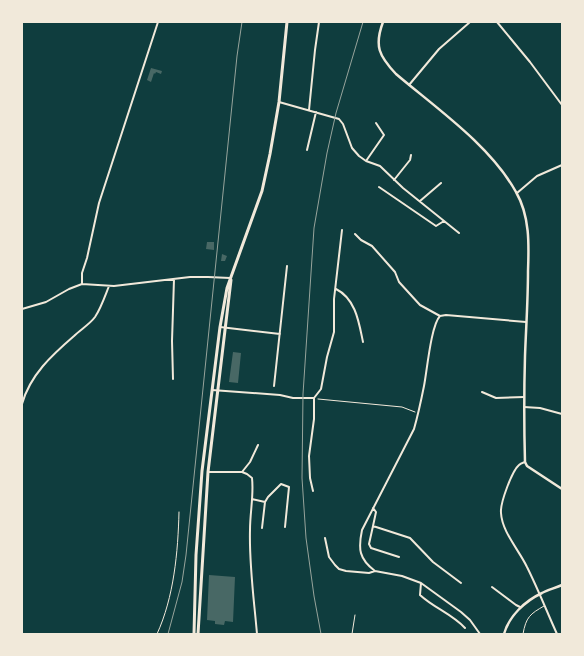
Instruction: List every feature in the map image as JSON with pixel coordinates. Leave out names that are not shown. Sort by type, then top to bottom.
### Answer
[{"type":"highway","points":[[194,634],[198,526],[202,471],[220,327],[225,298],[231,278],[262,191],[270,154],[278,102],[287,22]]},
{"type":"highway","points":[[198,634],[208,472],[231,278]]},
{"type":"highway","points":[[198,526],[204,527]]},
{"type":"street","points":[[82,284],[82,273],[87,258],[99,203],[158,22]]},
{"type":"street","points":[[310,110],[319,22]]},
{"type":"street","points":[[383,22],[378,43],[380,54],[386,64],[464,131],[502,170],[517,193],[523,209],[529,235],[528,322],[524,397],[525,462],[528,466],[562,489]]},
{"type":"street","points":[[409,85],[439,49],[470,22]]},
{"type":"street","points":[[497,22],[530,62],[562,105]]},
{"type":"street","points":[[278,102],[310,110],[342,121],[352,148],[359,156],[366,161],[380,166],[394,180],[459,233]]},
{"type":"street","points":[[307,150],[316,112]]},
{"type":"street","points":[[366,161],[384,135],[376,123]]},
{"type":"street","points":[[394,180],[410,160],[411,155]]},
{"type":"street","points":[[517,193],[537,176],[562,165]]},
{"type":"street","points":[[420,201],[442,183]]},
{"type":"street","points":[[379,187],[436,226],[444,220]]},
{"type":"street","points":[[313,491],[310,478],[309,456],[314,419],[314,398],[321,389],[327,357],[334,332],[334,312],[342,230]]},
{"type":"street","points":[[355,234],[361,240],[372,246],[395,272],[399,282],[420,305],[435,314],[440,316],[528,322]]},
{"type":"street","points":[[274,386],[287,266]]},
{"type":"street","points":[[22,309],[46,302],[69,289],[82,284],[102,284],[108,286],[174,279],[208,277],[231,278]]},
{"type":"street","points":[[173,379],[174,279]]},
{"type":"street","points":[[22,404],[25,393],[51,356],[94,318],[108,286]]},
{"type":"street","points":[[336,289],[342,292],[351,302],[356,314],[363,342]]},
{"type":"street","points":[[440,316],[434,330],[419,414],[382,493],[362,530],[359,548],[362,557],[371,568],[376,571],[402,576],[421,583],[461,612],[470,620],[480,634]]},
{"type":"street","points":[[220,327],[280,334]]},
{"type":"street","points":[[212,390],[280,395],[293,398],[314,398]]},
{"type":"street","points":[[482,392],[496,398],[524,397]]},
{"type":"street","points":[[524,407],[540,408],[562,414]]},
{"type":"street","points":[[242,472],[250,462],[258,445]]},
{"type":"street","points":[[525,462],[520,464],[516,469],[503,500],[501,512],[503,523],[508,535],[522,557],[557,634]]},
{"type":"street","points":[[208,472],[242,472],[248,474],[252,478],[250,529],[257,634]]},
{"type":"street","points":[[262,528],[265,502],[281,484],[289,487],[285,527]]},
{"type":"street","points":[[252,499],[265,502]]},
{"type":"street","points":[[373,508],[376,512],[369,544],[370,548],[399,558]]},
{"type":"street","points":[[373,526],[410,538],[433,562],[461,583]]},
{"type":"street","points":[[325,538],[329,557],[334,565],[339,569],[369,574],[376,571]]},
{"type":"street","points":[[421,583],[420,594],[438,608],[447,612],[465,628]]},
{"type":"street","points":[[504,634],[509,623],[520,607],[540,594],[562,585]]},
{"type":"street","points":[[492,587],[520,607]]},
{"type":"lane","points":[[523,634],[525,624],[530,614],[544,606]]},
{"type":"lane","points":[[352,634],[355,615]]},
{"type":"path","points":[[314,398],[402,407],[419,414]]},
{"type":"path","points":[[157,634],[170,595],[178,540],[179,512]]},
{"type":"building","points":[[151,68],[162,71],[161,74],[156,72],[155,74],[154,73],[151,82],[147,80]]},
{"type":"building","points":[[207,242],[214,242],[214,250],[206,249]]},
{"type":"building","points":[[222,254],[227,256],[225,261],[221,261]]},
{"type":"building","points":[[233,352],[241,353],[238,383],[229,382]]},
{"type":"building","points":[[209,575],[235,577],[233,622],[225,621],[224,625],[215,624],[215,621],[207,620]]},
{"type":"railway","points":[[168,634],[182,582],[186,555],[237,56],[242,22]]},
{"type":"railway","points":[[321,634],[306,538],[302,478],[303,394],[314,228],[327,153],[336,113],[363,22]]}]
